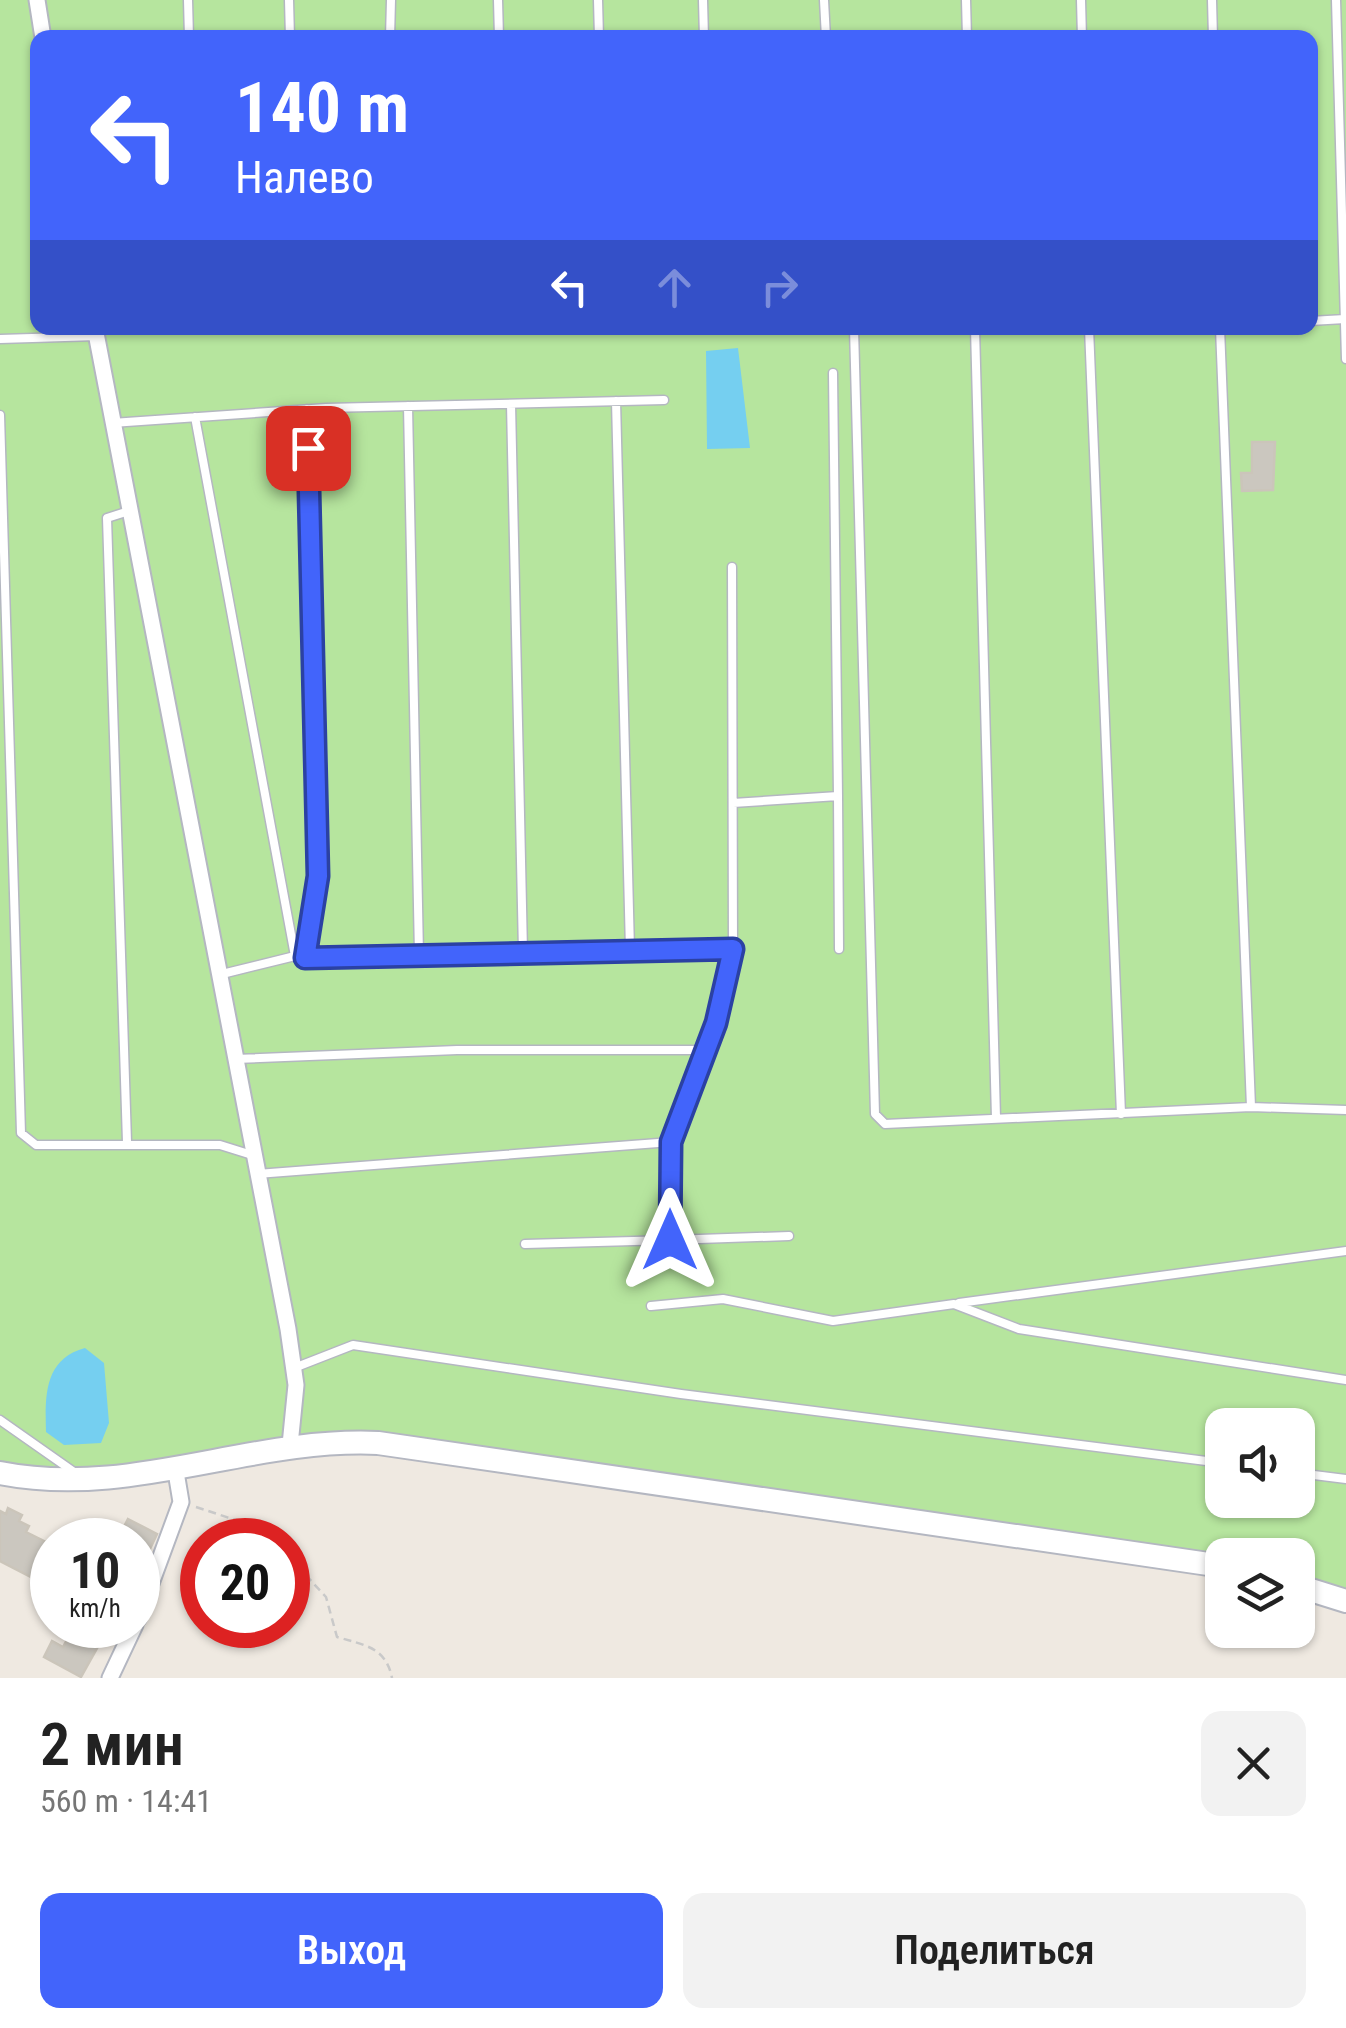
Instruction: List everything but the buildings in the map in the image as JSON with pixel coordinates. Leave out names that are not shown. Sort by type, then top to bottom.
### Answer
[{"type":"street","points":[[37,0],[42,30]]},
{"type":"street","points":[[97,335],[294,1368],[290,1445]]},
{"type":"street","points":[[0,1472],[86,1480],[176,1472],[290,1445],[378,1443],[1205,1564]]},
{"type":"street","points":[[160,1557],[180,1502],[176,1472]]},
{"type":"street","points":[[1315,1591],[1346,1601]]},
{"type":"street","points":[[110,1678],[124,1648]]},
{"type":"lane","points":[[188,0],[190,30]]},
{"type":"lane","points":[[289,0],[290,30]]},
{"type":"lane","points":[[390,30],[391,0]]},
{"type":"lane","points":[[498,0],[499,30]]},
{"type":"lane","points":[[598,0],[599,30]]},
{"type":"lane","points":[[703,0],[704,30]]},
{"type":"lane","points":[[824,0],[826,30]]},
{"type":"lane","points":[[966,0],[967,30]]},
{"type":"lane","points":[[1081,0],[1082,30]]},
{"type":"lane","points":[[1212,0],[1213,30]]},
{"type":"lane","points":[[1336,0],[1346,359]]},
{"type":"lane","points":[[1318,320],[1345,319]]},
{"type":"lane","points":[[0,340],[60,335]]},
{"type":"lane","points":[[854,335],[875,1114],[885,1124],[1251,1108],[1346,1110]]},
{"type":"lane","points":[[975,335],[996,1118]]},
{"type":"lane","points":[[1090,335],[1121,1114]]},
{"type":"lane","points":[[1220,335],[1251,1108]]},
{"type":"lane","points":[[833,373],[838,950]]},
{"type":"lane","points":[[112,423],[306,409],[664,400]]},
{"type":"lane","points":[[616,401],[630,950]]},
{"type":"lane","points":[[510,404],[523,952]]},
{"type":"lane","points":[[408,406],[418,955]]},
{"type":"lane","points":[[300,957],[318,876],[306,409]]},
{"type":"lane","points":[[0,415],[22,1133],[36,1145],[220,1145],[254,1156]]},
{"type":"lane","points":[[196,417],[300,957]]},
{"type":"lane","points":[[126,1142],[107,518],[128,511]]},
{"type":"lane","points":[[670,1240],[671,1142],[706,1050],[733,949],[732,567]]},
{"type":"lane","points":[[733,802],[838,796]]},
{"type":"lane","points":[[218,974],[300,957],[733,949]]},
{"type":"lane","points":[[235,1060],[457,1050],[706,1050]]},
{"type":"lane","points":[[257,1174],[671,1142]]},
{"type":"lane","points":[[525,1244],[789,1236]]},
{"type":"lane","points":[[651,1306],[723,1299],[833,1321],[1346,1251]]},
{"type":"lane","points":[[954,1304],[1019,1329],[1346,1380]]},
{"type":"lane","points":[[294,1368],[353,1345],[681,1394],[1205,1461]]},
{"type":"lane","points":[[0,1420],[86,1480]]},
{"type":"lane","points":[[1315,1474],[1346,1479]]},
{"type":"path","points":[[180,1502],[229,1518]]},
{"type":"path","points":[[310,1580],[326,1597],[338,1638],[376,1649],[389,1662],[392,1678]]},
{"type":"green space","points":[[0,0],[1346,0],[1346,1601],[1315,1591],[1315,1538],[1205,1538],[1205,1553],[379,1443],[176,1472],[0,1473]]},
{"type":"water","points":[[738,348],[750,448],[707,449],[706,351]]},
{"type":"water","points":[[85,1348],[104,1363],[109,1423],[101,1443],[64,1445],[46,1432],[47,1393],[61,1361]]},
{"type":"route","points":[[308,448],[318,876],[305,958],[733,949],[716,1023],[671,1142],[670,1240]]}]
